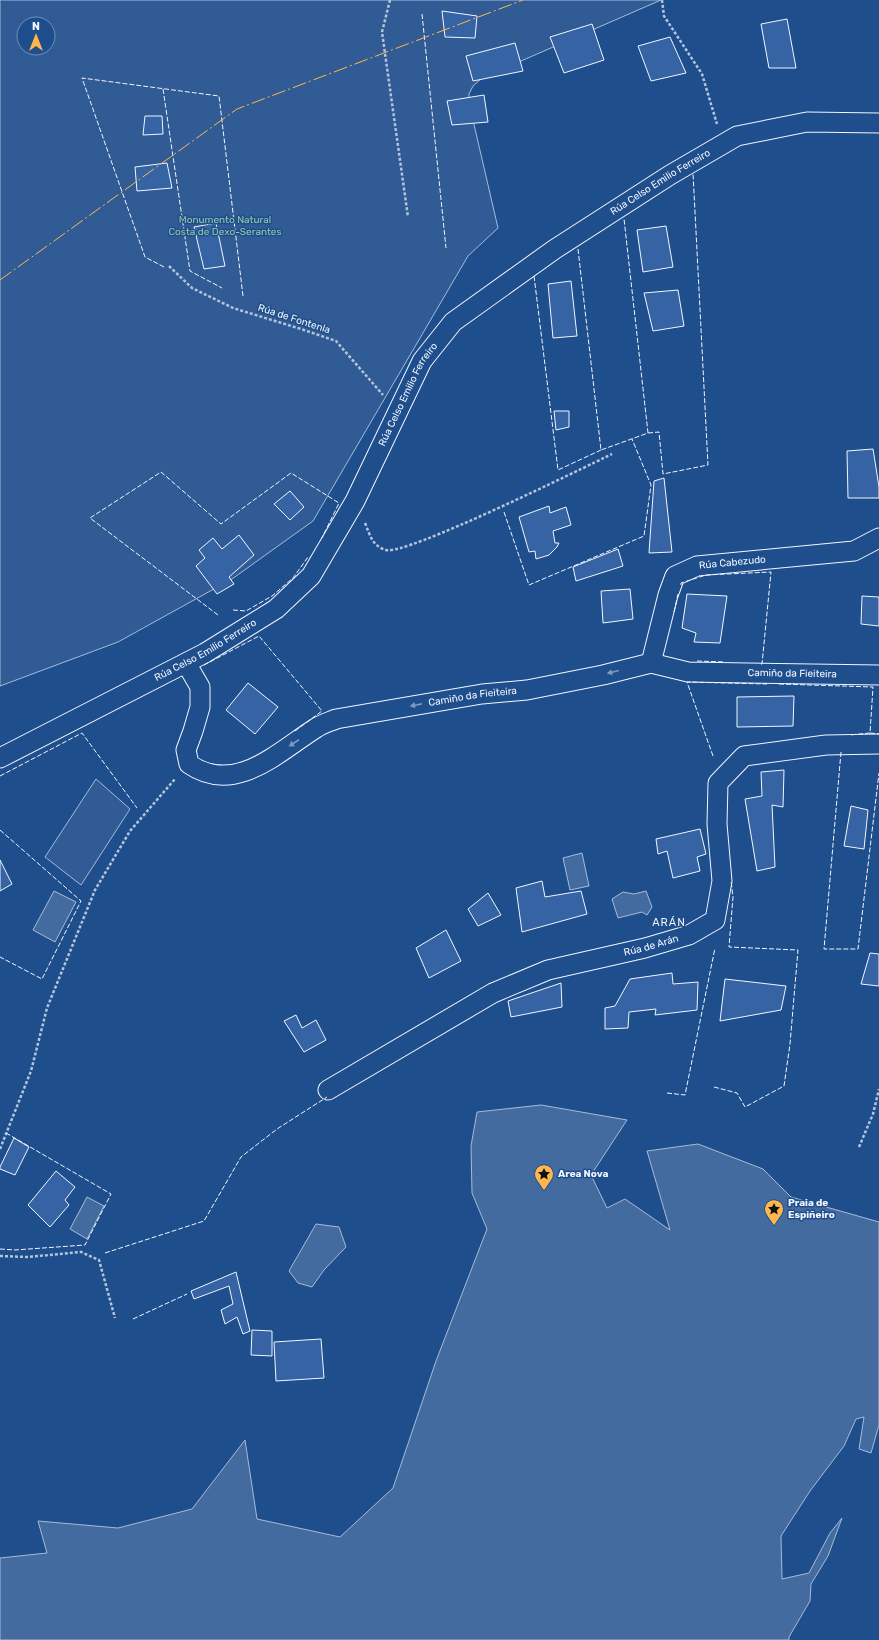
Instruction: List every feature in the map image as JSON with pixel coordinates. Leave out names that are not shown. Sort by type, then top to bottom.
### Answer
[{"type":"street","name":"Rúa Celso Emilio Ferreiro","points":[[0,758],[205,653],[276,609],[311,576],[355,501],[422,361],[453,322],[555,249],[670,175],[737,136],[806,122],[879,123]]},
{"type":"street","name":"Rúa Cabezudo","points":[[651,663],[668,595],[675,576],[697,566],[854,551],[879,538]]},
{"type":"street","points":[[186,663],[200,687],[200,707],[186,750],[189,764]]},
{"type":"street","name":"Camiño da Fieiteira","points":[[189,764],[200,772],[224,776],[242,773],[264,764],[317,727],[336,719],[482,694],[527,690],[603,675],[651,663],[688,672],[879,675]]},
{"type":"street","name":"Rúa de Arán","points":[[328,1090],[493,993],[548,970],[645,948],[689,935],[715,920],[722,881],[717,824],[718,783],[744,756],[826,745],[879,744]]},
{"type":"path","points":[[390,0],[382,32],[408,217]]},
{"type":"path","points":[[662,0],[664,16],[702,74],[724,144]]},
{"type":"path","name":"Rúa de Fontenla","points":[[169,266],[192,288],[233,308],[301,329],[336,342],[360,367],[382,394],[402,405]]},
{"type":"path","points":[[355,501],[374,544],[387,551],[408,547],[505,505],[612,454]]},
{"type":"path","points":[[0,1149],[31,1071],[47,1008],[95,890],[130,830],[189,764]]},
{"type":"path","points":[[859,1147],[873,1114],[879,1089]]},
{"type":"path","points":[[0,1256],[28,1257],[81,1252],[98,1260],[116,1318]]},
{"type":"shaded area","name":"Monumento Natural Costa de Dexo-Serantes","points":[[0,0],[661,0],[482,78],[473,86],[469,94],[469,103],[498,228],[468,256],[313,521],[232,579],[118,642],[0,686]]},
{"type":"shaded area","points":[[96,779],[130,809],[81,885],[45,857]]},
{"type":"shaded area","points":[[582,853],[589,886],[570,890],[563,858]]},
{"type":"shaded area","points":[[54,891],[76,902],[55,942],[33,930]]},
{"type":"shaded area","points":[[646,891],[652,907],[647,915],[642,912],[618,918],[612,899],[623,892],[634,894]]},
{"type":"shaded area","points":[[541,1105],[627,1120],[591,1175],[607,1208],[625,1199],[670,1230],[647,1151],[698,1144],[763,1169],[791,1197],[879,1222],[879,1425],[871,1453],[859,1449],[864,1417],[856,1419],[844,1446],[810,1491],[781,1536],[782,1579],[809,1573],[830,1533],[842,1518],[828,1556],[811,1584],[810,1601],[789,1637],[789,1640],[0,1640],[0,1558],[47,1553],[38,1521],[118,1528],[192,1509],[245,1440],[257,1519],[340,1537],[393,1488],[436,1361],[487,1229],[472,1193],[471,1146],[477,1112]]},
{"type":"shaded area","points":[[87,1197],[104,1206],[87,1239],[70,1229]]},
{"type":"shaded area","points":[[316,1224],[339,1227],[346,1247],[324,1270],[312,1287],[298,1283],[289,1271]]},
{"type":"building","points":[[442,11],[477,16],[475,38],[445,37]]},
{"type":"building","points":[[787,19],[796,68],[769,68],[761,24]]},
{"type":"building","points":[[592,24],[604,60],[564,73],[550,37]]},
{"type":"building","points":[[670,37],[686,73],[651,81],[638,46]]},
{"type":"building","points":[[515,43],[523,71],[473,81],[466,56]]},
{"type":"building","points":[[484,95],[488,122],[452,125],[447,101]]},
{"type":"building","points":[[145,116],[162,116],[163,134],[143,135]]},
{"type":"building","points":[[167,163],[172,188],[137,191],[135,167]]},
{"type":"building","points":[[216,223],[225,266],[204,269],[194,227]]},
{"type":"building","points":[[666,226],[673,267],[643,272],[637,230]]},
{"type":"building","points":[[571,281],[577,336],[553,338],[548,284]]},
{"type":"building","points":[[678,290],[684,326],[653,331],[644,293]]},
{"type":"building","points":[[554,411],[569,411],[569,427],[556,430]]},
{"type":"building","points":[[873,449],[879,487],[879,498],[848,498],[847,451]]},
{"type":"building","points":[[664,478],[672,552],[649,553],[654,481]]},
{"type":"building","points":[[290,491],[304,507],[290,520],[274,504]]},
{"type":"building","points":[[549,506],[550,513],[566,507],[571,525],[553,531],[555,543],[559,543],[557,547],[549,555],[536,559],[535,551],[529,552],[519,517]]},
{"type":"building","points":[[239,535],[254,555],[229,577],[234,584],[217,594],[196,566],[205,558],[199,550],[213,538],[222,549]]},
{"type":"building","points":[[618,549],[623,566],[576,581],[573,567]]},
{"type":"building","points":[[630,589],[633,619],[603,623],[601,591]]},
{"type":"building","points":[[687,594],[727,596],[720,643],[694,642],[696,633],[682,628]]},
{"type":"building","points":[[862,596],[879,597],[879,626],[861,624]]},
{"type":"building","points":[[248,683],[278,707],[255,734],[226,710]]},
{"type":"building","points":[[794,696],[793,726],[737,727],[737,697]]},
{"type":"building","points":[[784,770],[783,807],[772,805],[775,867],[757,871],[745,799],[762,796],[761,772]]},
{"type":"building","points":[[851,806],[868,810],[864,849],[844,846]]},
{"type":"building","points":[[700,829],[706,854],[697,857],[700,871],[673,878],[667,851],[658,854],[656,839]]},
{"type":"building","points":[[0,860],[12,884],[0,891]]},
{"type":"building","points":[[542,881],[545,897],[581,891],[587,914],[522,932],[516,888]]},
{"type":"building","points":[[488,893],[501,915],[478,926],[468,909]]},
{"type":"building","points":[[446,930],[461,961],[429,978],[416,948]]},
{"type":"building","points":[[870,953],[879,954],[879,986],[861,984]]},
{"type":"building","points":[[672,973],[673,984],[698,982],[697,1010],[655,1015],[656,1009],[629,1012],[628,1028],[605,1029],[605,1008],[615,1006],[630,979]]},
{"type":"building","points":[[725,979],[786,986],[781,1010],[720,1021]]},
{"type":"building","points":[[561,983],[562,1007],[511,1017],[508,1001]]},
{"type":"building","points":[[296,1015],[302,1028],[316,1020],[326,1040],[304,1052],[284,1021]]},
{"type":"building","points":[[14,1138],[29,1147],[15,1175],[0,1169]]},
{"type":"building","points":[[56,1171],[75,1187],[65,1200],[69,1205],[50,1227],[28,1205]]},
{"type":"building","points":[[236,1272],[250,1331],[243,1334],[237,1317],[225,1324],[221,1310],[233,1304],[229,1286],[194,1299],[191,1291]]},
{"type":"building","points":[[252,1330],[272,1331],[272,1356],[251,1355]]},
{"type":"building","points":[[321,1339],[324,1378],[276,1381],[274,1342]]},
{"type":"fence","points":[[422,14],[446,248]]},
{"type":"fence","points":[[164,267],[145,257],[82,78],[219,96],[243,296]]},
{"type":"fence","points":[[163,89],[190,271],[222,288]]},
{"type":"fence","points":[[648,433],[659,432],[663,474],[708,465],[693,173]]},
{"type":"fence","points":[[578,249],[601,450],[648,433],[624,219]]},
{"type":"fence","points":[[534,276],[558,470],[601,450]]},
{"type":"fence","points":[[504,512],[529,585],[644,536],[651,485],[632,439]]},
{"type":"fence","points":[[218,615],[90,518],[161,472],[221,524],[291,473],[339,503],[322,538]]},
{"type":"fence","points":[[233,610],[246,611],[272,596],[293,578],[308,557]]},
{"type":"fence","points":[[681,585],[681,583],[706,575],[771,572],[761,664]]},
{"type":"fence","points":[[674,612],[678,594]]},
{"type":"fence","points":[[204,665],[259,636],[322,711],[295,731]]},
{"type":"fence","points":[[697,661],[725,662]]},
{"type":"fence","points":[[713,756],[687,682],[767,684]]},
{"type":"fence","points":[[779,684],[873,687],[870,733],[850,735]]},
{"type":"fence","points":[[0,776],[82,733],[137,808]]},
{"type":"fence","points":[[870,733],[879,734]]},
{"type":"fence","points":[[841,752],[824,949],[858,949],[879,773]]},
{"type":"fence","points":[[0,830],[81,901],[42,979],[0,957]]},
{"type":"fence","points":[[714,1087],[737,1093],[745,1107],[784,1086],[790,1044],[798,950],[729,947],[733,897],[731,881]]},
{"type":"fence","points":[[667,1093],[685,1095],[715,948]]},
{"type":"fence","points":[[105,1253],[204,1221],[241,1157],[277,1129],[327,1097]]},
{"type":"fence","points":[[0,1249],[15,1250],[85,1245],[111,1194],[6,1133]]},
{"type":"fence","points":[[133,1319],[187,1294]]},
{"type":"power","points":[[0,280],[237,109],[523,0]]},
{"type":"place","name":"Area Nova","points":[[544,1191]]},
{"type":"place","name":"Praia de Espiñeiro","points":[[774,1226]]},
{"type":"district","name":"ARÁN","points":[[669,922]]}]
